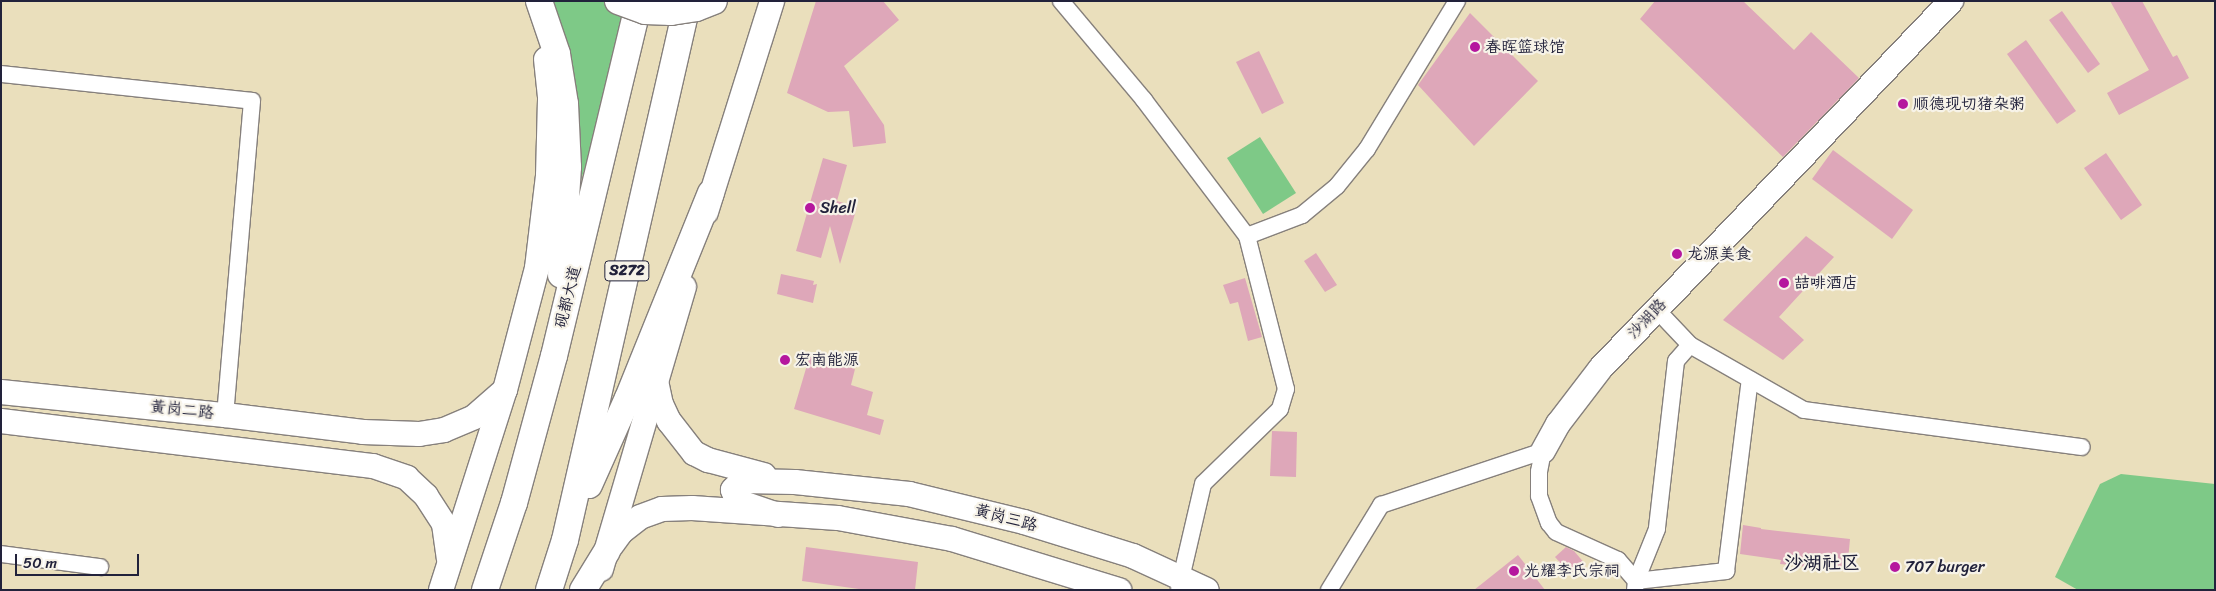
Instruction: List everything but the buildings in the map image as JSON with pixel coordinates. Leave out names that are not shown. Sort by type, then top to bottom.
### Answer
[{"type":"main road","points":[[618,1],[645,11],[670,12],[696,8],[714,1]]},
{"type":"main road","name":"砚都大道","points":[[485,590],[514,503],[554,356],[640,1]]},
{"type":"main road","name":"S272","points":[[549,590],[565,540],[688,1]]},
{"type":"main road","points":[[594,590],[711,193],[772,1]]},
{"type":"main road","name":"沙湖路","points":[[1543,452],[1558,424],[1600,369],[1951,1]]},
{"type":"main road","points":[[540,6],[557,54],[565,104],[568,167],[554,356]]},
{"type":"main road","points":[[441,590],[505,390],[537,268],[548,176],[550,97],[540,6]]},
{"type":"main road","points":[[565,540],[628,398],[711,193]]},
{"type":"main road","points":[[656,381],[661,404],[669,421],[694,453],[727,466],[795,482]]},
{"type":"main road","name":"黄岗二路","points":[[1,392],[225,415],[363,432],[419,434],[444,430],[474,417],[505,390]]},
{"type":"main road","name":"黄岗二路","points":[[1,421],[373,466],[407,478],[426,496],[444,524],[450,566]]},
{"type":"main road","points":[[355,463],[368,449],[363,432]]},
{"type":"main road","points":[[778,515],[737,501],[734,490],[741,481],[795,482]]},
{"type":"main road","name":"黄岗三路","points":[[795,482],[909,494],[1024,522],[1133,556],[1180,584],[1207,590]]},
{"type":"main road","points":[[583,590],[621,532],[640,517],[662,509],[692,508],[838,518],[952,539],[1119,590]]},
{"type":"street","points":[[1061,1],[1144,100],[1248,236],[1286,389],[1280,409],[1203,484],[1180,584]]},
{"type":"street","points":[[1248,236],[1302,215],[1337,186],[1367,149],[1456,1]]},
{"type":"street","points":[[1,74],[252,101],[225,415]]},
{"type":"street","points":[[1656,309],[1690,345],[1804,410],[2082,446]]},
{"type":"street","points":[[1636,586],[1657,529],[1676,361],[1690,345]]},
{"type":"street","points":[[1636,586],[1726,571],[1750,379]]},
{"type":"street","points":[[1543,452],[1538,472],[1539,496],[1549,523],[1556,532],[1618,560],[1636,586]]},
{"type":"street","points":[[1329,590],[1381,505],[1543,452]]},
{"type":"street","points":[[1,554],[100,567]]},
{"type":"green space","points":[[553,1],[634,1],[572,211],[559,30]]},
{"type":"green space","points":[[1260,137],[1296,193],[1263,214],[1227,158]]},
{"type":"green space","points":[[2121,474],[2215,484],[2215,590],[2078,590],[2055,577],[2100,484]]},
{"type":"place","name":"春晖篮球馆","points":[[1475,47]]},
{"type":"place","name":"顺德现切猪杂粥","points":[[1903,104]]},
{"type":"place","name":"Shell","points":[[810,208]]},
{"type":"place","name":"龙源美食","points":[[1677,254]]},
{"type":"place","name":"喆啡酒店","points":[[1784,283]]},
{"type":"place","name":"宏南能源","points":[[785,360]]},
{"type":"place","name":"707 burger","points":[[1895,567]]},
{"type":"place","name":"光耀李氏宗祠","points":[[1514,571]]},
{"type":"district","name":"沙湖社区","points":[[1822,563]]}]
